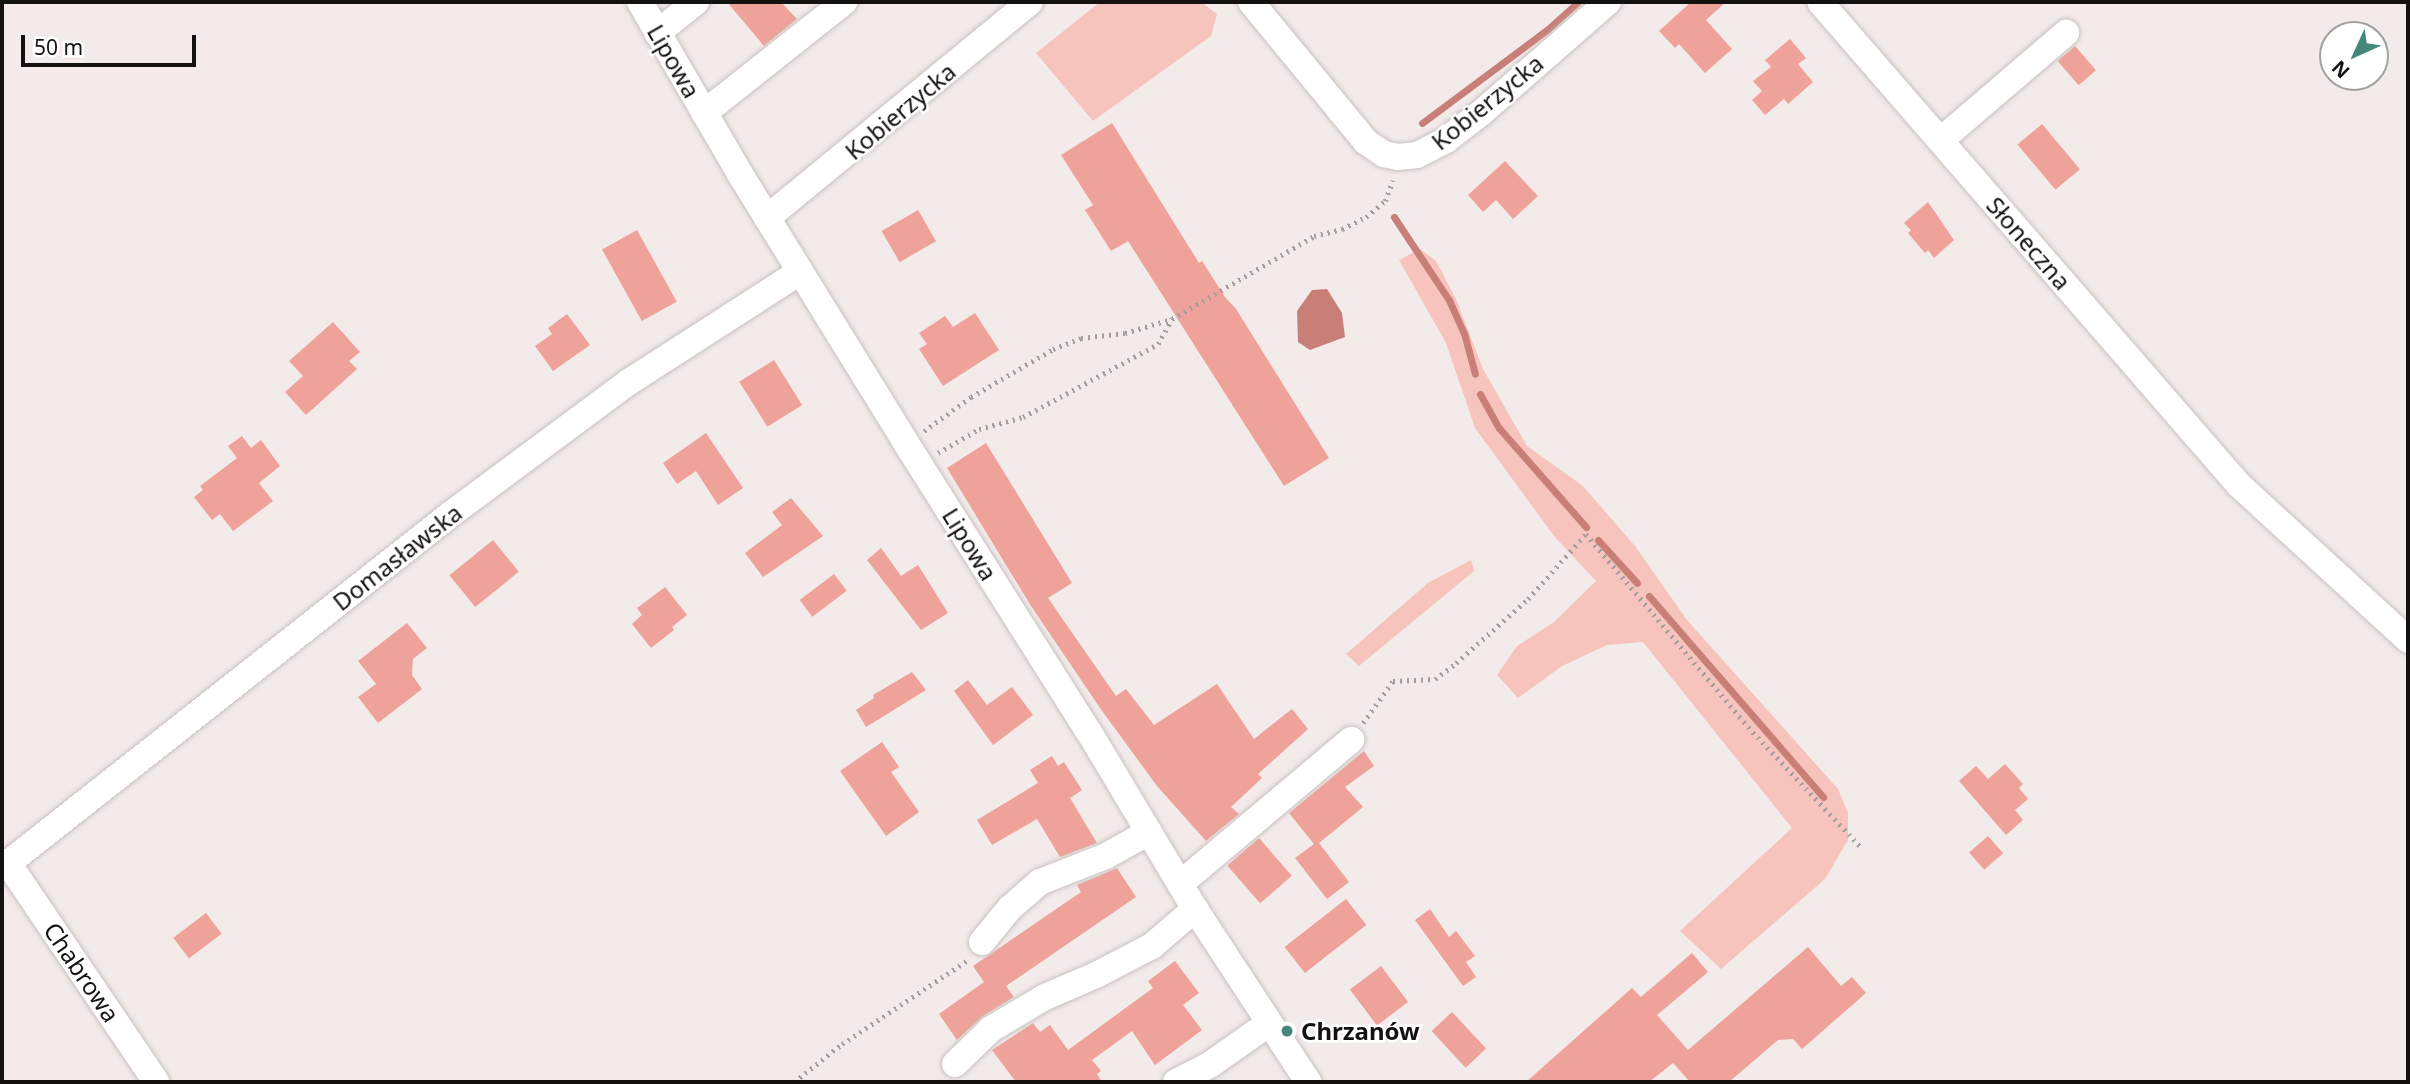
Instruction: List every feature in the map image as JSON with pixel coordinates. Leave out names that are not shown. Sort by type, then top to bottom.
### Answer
[{"type":"street","name":"Lipowa","points":[[640,2],[800,272],[1195,909],[1308,1082]]},
{"type":"street","points":[[657,33],[696,2]]},
{"type":"street","points":[[704,113],[844,2]]},
{"type":"street","name":"Kobierzycka","points":[[767,218],[1030,2]]},
{"type":"street","points":[[1251,2],[1366,142],[1392,156]]},
{"type":"street","name":"Kobierzycka","points":[[1392,156],[1418,155],[1446,140],[1481,113],[1608,2]]},
{"type":"street","name":"Słoneczna","points":[[1819,2],[2239,485],[2408,640]]},
{"type":"street","points":[[1941,140],[2066,33]]},
{"type":"street","name":"Domasławska","points":[[5,865],[462,506],[629,382],[800,272]]},
{"type":"street","points":[[1180,884],[1352,740]]},
{"type":"street","points":[[982,942],[1010,908],[1040,882],[1106,856],[1149,832]]},
{"type":"street","name":"Chabrowa","points":[[5,865],[156,1082]]},
{"type":"street","points":[[955,1064],[991,1029],[1045,997],[1152,946],[1195,909]]},
{"type":"street","points":[[1176,1082],[1211,1063],[1268,1024]]},
{"type":"path","points":[[913,454],[971,397],[1053,349],[1081,338],[1125,333],[1172,319],[1314,236],[1342,229],[1373,213],[1388,197],[1395,169],[1392,156]]},
{"type":"path","points":[[913,454],[979,429],[1023,417],[1158,344],[1172,319]]},
{"type":"path","points":[[1352,740],[1393,681],[1435,679],[1528,599],[1586,534],[1753,732],[1861,847]]},
{"type":"path","points":[[794,1082],[842,1044],[944,979],[969,960],[982,942]]},
{"type":"shaded area","points":[[1100,2],[1201,2],[1217,14],[1211,36],[1093,121],[1036,53]]},
{"type":"shaded area","points":[[1420,249],[1436,261],[1456,299],[1483,369],[1527,446],[1583,486],[1635,546],[1687,620],[1838,789],[1848,813],[1848,840],[1825,879],[1721,969],[1680,931],[1792,828],[1643,642],[1607,645],[1562,666],[1518,698],[1497,675],[1517,646],[1554,622],[1596,581],[1554,536],[1475,428],[1446,343],[1399,260]]},
{"type":"shaded area","points":[[1327,289],[1342,313],[1345,337],[1310,350],[1298,342],[1297,311],[1312,290]]},
{"type":"shaded area","points":[[1471,560],[1474,571],[1359,666],[1346,654],[1428,583]]},
{"type":"building","points":[[727,2],[781,2],[797,19],[764,46]]},
{"type":"building","points":[[1691,2],[1726,2],[1706,20],[1732,49],[1705,73],[1679,44],[1675,48],[1659,31]]},
{"type":"building","points":[[1790,39],[1806,58],[1798,64],[1813,82],[1788,104],[1784,99],[1765,115],[1752,100],[1762,91],[1753,81],[1771,67],[1765,60]]},
{"type":"building","points":[[2075,46],[2096,70],[2079,85],[2058,61]]},
{"type":"building","points":[[1112,123],[1199,263],[1202,261],[1236,309],[1329,458],[1284,486],[1128,241],[1111,251],[1085,210],[1093,205],[1061,155]]},
{"type":"building","points":[[2042,124],[2080,169],[2055,190],[2017,145]]},
{"type":"building","points":[[1505,161],[1538,196],[1513,219],[1496,200],[1483,212],[1468,195]]},
{"type":"building","points":[[1928,202],[1954,240],[1934,258],[1928,250],[1925,253],[1908,233],[1911,230],[1904,223]]},
{"type":"building","points":[[918,210],[936,241],[900,262],[882,231]]},
{"type":"building","points":[[637,230],[677,302],[642,321],[602,249]]},
{"type":"building","points":[[975,313],[999,350],[943,386],[919,349],[927,344],[919,333],[945,316],[953,327]]},
{"type":"building","points":[[567,314],[590,345],[553,371],[535,346],[552,334],[548,328]]},
{"type":"building","points":[[333,322],[360,352],[349,361],[357,369],[306,415],[285,392],[303,376],[289,361]]},
{"type":"building","points":[[774,360],[802,405],[767,427],[739,382]]},
{"type":"building","points":[[706,433],[743,488],[718,505],[696,471],[677,484],[663,463]]},
{"type":"building","points":[[242,436],[251,448],[261,440],[280,466],[259,483],[273,501],[233,531],[220,514],[212,520],[194,497],[203,490],[200,486],[237,458],[228,446]]},
{"type":"building","points":[[986,443],[1072,583],[1048,598],[1116,696],[1126,689],[1154,725],[1217,684],[1254,739],[1292,709],[1308,729],[1258,774],[1262,778],[1231,807],[1239,814],[1206,841],[1157,786],[1100,708],[1031,606],[947,468]]},
{"type":"building","points":[[791,498],[823,536],[763,577],[745,553],[782,525],[772,512]]},
{"type":"building","points":[[493,540],[519,572],[475,607],[449,575]]},
{"type":"building","points":[[881,548],[901,576],[918,565],[948,613],[921,630],[867,560]]},
{"type":"building","points":[[834,574],[847,591],[812,617],[800,600]]},
{"type":"building","points":[[665,587],[687,615],[672,627],[674,630],[651,648],[632,624],[642,615],[637,608]]},
{"type":"building","points":[[407,623],[427,648],[413,659],[412,675],[422,689],[378,723],[358,697],[376,684],[358,661]]},
{"type":"building","points":[[912,672],[926,690],[866,727],[856,710],[874,698],[873,695]]},
{"type":"building","points":[[968,680],[987,705],[1012,687],[1033,715],[993,745],[954,691]]},
{"type":"building","points":[[882,742],[899,767],[891,772],[919,812],[886,836],[840,771]]},
{"type":"building","points":[[1364,751],[1374,766],[1345,787],[1363,807],[1319,843],[1349,882],[1327,899],[1295,858],[1314,844],[1289,813]]},
{"type":"building","points":[[1052,756],[1058,766],[1064,762],[1082,790],[1070,798],[1097,843],[1060,857],[1037,819],[992,845],[977,820],[1038,783],[1030,770]]},
{"type":"building","points":[[2005,764],[2023,784],[2019,788],[2028,799],[2015,810],[2023,820],[2006,835],[1959,781],[1976,766],[1988,779]]},
{"type":"building","points":[[1988,836],[2003,853],[1984,870],[1969,852]]},
{"type":"building","points":[[1259,838],[1292,876],[1260,903],[1227,866]]},
{"type":"building","points":[[1117,868],[1136,897],[1006,986],[1014,997],[983,1016],[957,1040],[939,1014],[984,982],[973,966],[1081,892],[1077,885]]},
{"type":"building","points":[[1346,899],[1366,925],[1305,973],[1285,947]]},
{"type":"building","points":[[1430,909],[1449,937],[1456,931],[1475,956],[1466,962],[1476,977],[1463,986],[1415,920]]},
{"type":"building","points":[[206,913],[222,934],[189,958],[173,938]]},
{"type":"building","points":[[1808,947],[1841,986],[1852,977],[1866,993],[1802,1049],[1793,1039],[1778,1040],[1729,1082],[1690,1082],[1673,1063],[1649,1082],[1526,1082],[1632,988],[1641,997],[1692,953],[1708,972],[1657,1015],[1688,1050]]},
{"type":"building","points":[[1175,961],[1199,993],[1183,1005],[1202,1030],[1155,1065],[1132,1031],[1092,1060],[1101,1071],[1097,1074],[1102,1082],[1016,1082],[992,1050],[1033,1023],[1040,1032],[1050,1025],[1068,1050],[1153,988],[1148,981]]},
{"type":"building","points":[[1381,966],[1408,1002],[1377,1025],[1350,989]]},
{"type":"building","points":[[1452,1012],[1486,1049],[1466,1068],[1432,1031]]},
{"type":"waterway","points":[[1422,123],[1548,29],[1578,2]]},
{"type":"waterway","points":[[1394,217],[1449,300],[1464,333],[1475,374]]},
{"type":"waterway","points":[[1480,394],[1499,428],[1586,527]]},
{"type":"waterway","points":[[1598,540],[1637,583]]},
{"type":"waterway","points":[[1649,596],[1823,797]]},
{"type":"place","name":"Chrzanów","points":[[1287,1031]]}]
